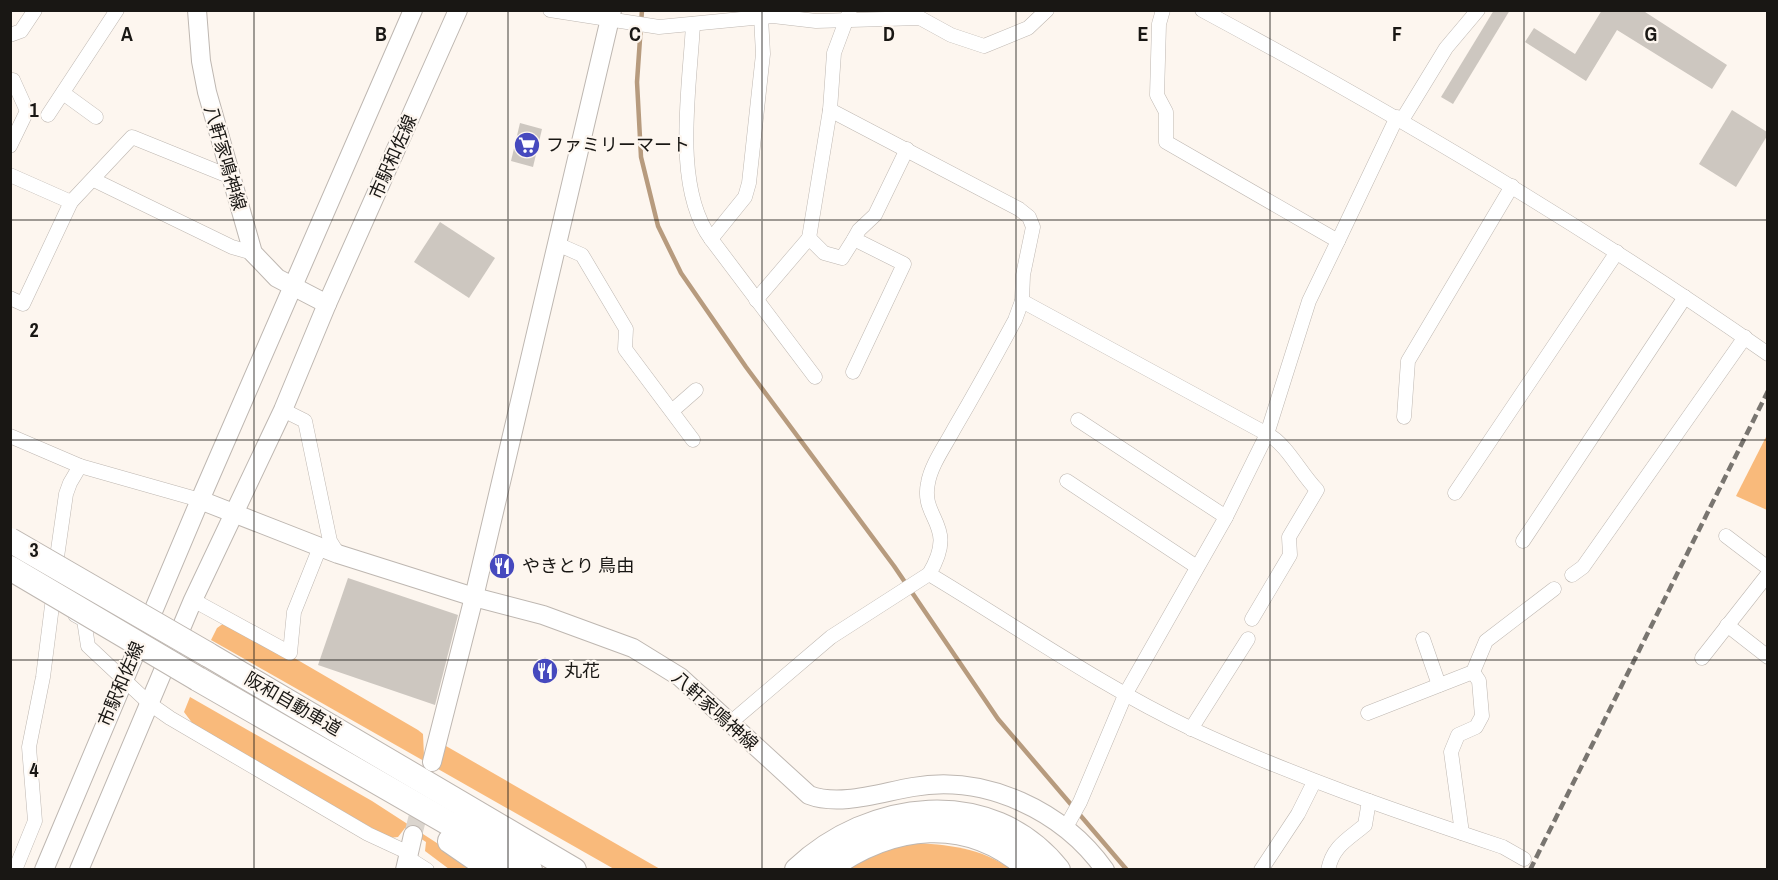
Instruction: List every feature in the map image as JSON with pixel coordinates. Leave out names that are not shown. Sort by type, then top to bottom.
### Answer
[{"type":"highway","name":"阪和自動車道","points":[[10,540],[513,832],[574,870]]},
{"type":"highway","name":"阪和自動車道","points":[[10,568],[530,870]]},
{"type":"highway","points":[[392,790],[431,829],[492,870]]},
{"type":"highway","points":[[797,870],[823,848],[852,830],[888,817],[922,812],[965,814],[1004,827],[1041,852],[1058,870]]},
{"type":"highway","points":[[826,870],[876,840],[906,831],[931,829],[963,833],[993,843],[1031,870]]},
{"type":"highway","points":[[513,832],[584,870]]},
{"type":"street","points":[[48,115],[117,10]]},
{"type":"street","name":"八軒家鳴神線","points":[[197,10],[201,61],[207,92],[253,253],[277,278],[327,304]]},
{"type":"street","points":[[10,436],[80,466],[200,500],[413,10]]},
{"type":"street","name":"市駅和佐線","points":[[327,304],[458,10]]},
{"type":"street","points":[[550,10],[612,16],[660,27],[693,24],[740,15],[920,18],[951,35],[984,46],[1028,28],[1047,10]]},
{"type":"street","points":[[1163,10],[1159,24],[1157,95],[1166,112],[1166,142],[1338,241]]},
{"type":"street","points":[[1202,10],[1400,119],[1512,186],[1617,252],[1767,354]]},
{"type":"street","points":[[1069,822],[1080,802],[1126,693],[1227,517],[1267,434],[1309,301],[1338,241],[1400,119],[1446,48],[1478,10]]},
{"type":"street","points":[[10,35],[21,31],[29,12]]},
{"type":"street","points":[[756,300],[809,238],[830,110],[834,53],[847,15]]},
{"type":"street","points":[[432,762],[474,597],[612,16]]},
{"type":"street","points":[[711,239],[745,197],[749,183],[763,54],[761,17]]},
{"type":"street","points":[[693,24],[686,170],[700,224],[815,377]]},
{"type":"street","points":[[10,82],[13,80],[27,111],[10,146]]},
{"type":"street","points":[[63,93],[96,117]]},
{"type":"street","points":[[730,723],[831,637],[929,574],[938,559],[942,536],[927,496],[928,482],[938,458],[1015,320],[1022,301],[1023,275],[1033,227],[1029,217],[1019,209],[908,149],[830,110]]},
{"type":"street","points":[[10,298],[23,304],[71,202],[132,137],[231,177]]},
{"type":"street","points":[[809,238],[825,253],[842,258],[859,230],[875,215],[908,149]]},
{"type":"street","points":[[10,175],[71,202]]},
{"type":"street","points":[[94,180],[232,247],[253,253]]},
{"type":"street","points":[[1404,417],[1408,361],[1512,186]]},
{"type":"street","points":[[853,372],[904,264],[854,239]]},
{"type":"street","points":[[557,244],[582,255],[626,328],[625,349],[693,440]]},
{"type":"street","points":[[1455,493],[1617,252]]},
{"type":"street","points":[[1522,541],[1685,297]]},
{"type":"street","points":[[1022,301],[1278,440],[1302,475],[1317,490],[1289,537],[1290,555],[1252,619]]},
{"type":"street","points":[[235,514],[283,411],[327,304]]},
{"type":"street","points":[[1572,575],[1583,567],[1745,338]]},
{"type":"street","points":[[672,411],[696,390]]},
{"type":"street","points":[[283,411],[305,421],[330,541],[338,554]]},
{"type":"street","points":[[1078,420],[1227,517]]},
{"type":"street","points":[[15,870],[35,821],[29,747],[43,677],[63,510],[70,483],[80,466]]},
{"type":"street","points":[[1067,481],[1197,567]]},
{"type":"street","name":"八軒家鳴神線","points":[[200,500],[338,554],[474,597],[543,615],[633,648],[680,676],[804,792],[815,797],[859,797],[931,784],[963,785],[1011,798],[1069,822],[1105,870]]},
{"type":"street","name":"市駅和佐線","points":[[44,870],[200,500]]},
{"type":"street","name":"市駅和佐線","points":[[79,870],[193,600],[235,514]]},
{"type":"street","points":[[1702,658],[1767,574],[1726,536]]},
{"type":"street","points":[[193,600],[290,653],[294,612],[320,547]]},
{"type":"street","points":[[929,574],[1126,693],[1191,729],[1314,782],[1503,846],[1524,859]]},
{"type":"street","points":[[1368,713],[1473,672],[1486,641],[1554,589]]},
{"type":"street","points":[[53,602],[84,620],[88,646],[150,704],[427,870]]},
{"type":"street","points":[[1727,625],[1767,657]]},
{"type":"street","points":[[1191,729],[1248,639]]},
{"type":"street","points":[[1423,639],[1439,685]]},
{"type":"street","points":[[1462,833],[1451,752],[1458,735],[1476,727],[1482,716],[1479,681],[1473,672]]},
{"type":"street","points":[[1260,870],[1298,814],[1314,782]]},
{"type":"street","points":[[1328,870],[1331,855],[1365,825],[1369,801]]},
{"type":"street","points":[[407,860],[414,835]]},
{"type":"shaded area","points":[[1767,435],[1767,510],[1736,496]]},
{"type":"shaded area","points":[[224,623],[296,659],[418,730],[423,734],[424,756],[439,764],[446,746],[660,869],[614,869],[211,640],[217,628]]},
{"type":"shaded area","points":[[190,697],[372,801],[477,869],[449,869],[425,851],[426,842],[405,828],[398,837],[389,838],[193,724],[184,712]]},
{"type":"shaded area","points":[[911,843],[963,848],[988,856],[1011,869],[841,870],[860,857]]},
{"type":"building","points":[[1494,10],[1510,10],[1453,104],[1441,97]]},
{"type":"building","points":[[1602,10],[1642,10],[1727,65],[1712,89],[1617,30],[1586,81],[1525,42],[1534,28],[1575,54]]},
{"type":"building","points":[[1732,110],[1767,132],[1767,136],[1736,187],[1699,164]]},
{"type":"building","points":[[520,123],[542,129],[533,167],[511,161]]},
{"type":"building","points":[[440,222],[495,258],[469,298],[414,262]]},
{"type":"building","points":[[348,578],[458,615],[435,705],[318,665]]},
{"type":"building","name":"丸花","points":[[545,657],[559,670],[546,684],[532,672]]},
{"type":"waterway","points":[[642,10],[637,82],[641,157],[658,226],[681,273],[746,367],[894,566],[998,719],[1127,870]]},
{"type":"tunnel","points":[[413,835],[423,796]]},
{"type":"railway","points":[[1530,870],[1768,391]]},
{"type":"place","name":"ファミリーマート","points":[[527,145]]},
{"type":"place","name":"やきとり 鳥由","points":[[502,566]]},
{"type":"place","name":"丸花","points":[[545,671]]}]
